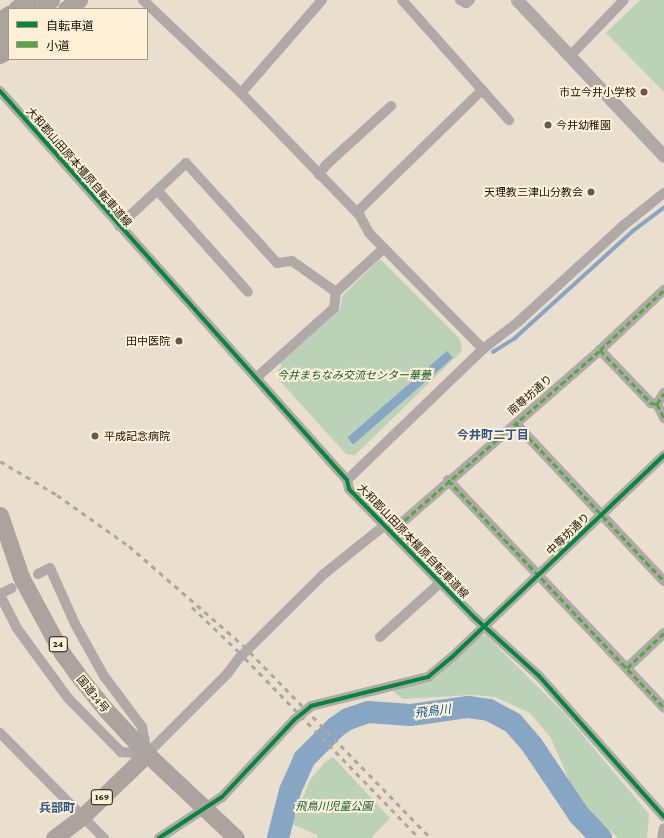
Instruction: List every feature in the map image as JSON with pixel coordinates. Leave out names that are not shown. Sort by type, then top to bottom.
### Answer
[{"type":"highway","points":[[17,8],[28,0]]},
{"type":"highway","points":[[40,8],[51,0]]},
{"type":"highway","points":[[67,8],[79,0]]},
{"type":"highway","points":[[0,38],[8,32]]},
{"type":"highway","name":"国道24号","points":[[0,515],[21,577],[62,653],[106,710],[147,754],[204,810],[236,838]]},
{"type":"highway","name":"169","points":[[54,838],[83,816],[147,754]]},
{"type":"street","points":[[143,0],[241,93],[319,175],[357,212],[369,233],[483,350]]},
{"type":"street","points":[[241,93],[322,0]]},
{"type":"street","points":[[402,0],[509,120]]},
{"type":"street","points":[[460,0],[466,3],[470,0]]},
{"type":"street","points":[[517,0],[571,55],[574,63],[664,156]]},
{"type":"street","points":[[571,55],[624,0]]},
{"type":"street","points":[[357,212],[482,90]]},
{"type":"street","name":"大和郡山田原本橿原自転車道線","points":[[0,91],[249,374],[256,378],[347,480],[350,489],[440,583],[538,676],[664,817]]},
{"type":"street","points":[[319,175],[326,165],[391,106]]},
{"type":"street","points":[[119,226],[158,191],[186,163],[277,263],[292,261],[336,292]]},
{"type":"street","points":[[158,191],[248,292]]},
{"type":"street","points":[[347,480],[483,350],[518,322],[624,225],[664,193]]},
{"type":"street","points":[[256,378],[334,308],[336,292],[384,248]]},
{"type":"street","name":"南尊坊通り","points":[[147,754],[228,673],[239,658],[324,574],[388,529],[516,424],[600,350],[664,290]]},
{"type":"street","points":[[600,350],[651,403],[657,404]]},
{"type":"street","points":[[657,404],[664,393]]},
{"type":"street","points":[[657,404],[664,418]]},
{"type":"street","points":[[516,424],[664,581]]},
{"type":"street","name":"中尊坊通り","points":[[158,838],[204,810],[222,797],[294,720],[311,706],[428,677],[664,455]]},
{"type":"street","points":[[448,480],[664,708]]},
{"type":"street","points":[[12,588],[0,595],[16,627],[68,698],[121,752],[147,754],[142,727],[104,676],[75,624],[50,568],[38,574]]},
{"type":"street","points":[[380,637],[440,583]]},
{"type":"street","points":[[627,668],[664,633]]},
{"type":"street","points":[[0,733],[104,838]]},
{"type":"street","points":[[662,838],[664,828]]},
{"type":"green space","points":[[640,0],[664,0],[664,92],[606,33]]},
{"type":"green space","name":"今井まちなみ交流センター華甍","points":[[380,259],[460,339],[462,351],[355,455],[346,454],[279,380],[278,370],[282,366],[280,363],[340,309],[342,296]]},
{"type":"green space","points":[[486,635],[564,713],[649,814],[647,838],[618,838],[588,810],[572,787],[551,738],[530,713],[495,697],[473,695],[402,699],[391,689],[429,682],[481,636]]},
{"type":"green space","name":"飛鳥川児童公園","points":[[333,757],[390,818],[371,838],[317,838],[317,835],[292,824],[310,780],[325,762]]},
{"type":"water","points":[[447,351],[453,358],[353,444],[347,438]]},
{"type":"waterway","points":[[493,352],[515,338],[633,231],[664,208]]},
{"type":"waterway","name":"飛鳥川","points":[[278,838],[290,791],[304,759],[336,727],[348,719],[368,712],[411,715],[468,707],[489,710],[513,723],[532,745],[579,815],[601,838]]},
{"type":"railway","points":[[0,461],[57,495],[129,546],[243,645],[431,838]]},
{"type":"railway","points":[[192,607],[238,651],[419,838]]},
{"type":"marked path","points":[[391,532],[600,350],[664,290]]},
{"type":"marked path","points":[[600,350],[651,403],[657,404],[664,418]]},
{"type":"marked path","points":[[657,404],[664,393]]},
{"type":"marked path","points":[[516,424],[664,581]]},
{"type":"marked path","points":[[448,480],[664,708]]},
{"type":"marked path","points":[[627,668],[664,633]]},
{"type":"cycle path","points":[[0,91],[347,480],[349,489],[475,618],[539,676],[664,817]]},
{"type":"cycle path","points":[[159,838],[222,797],[294,720],[311,706],[428,677],[451,658],[664,455]]},
{"type":"place","name":"市立今井小学校","points":[[644,92]]},
{"type":"place","name":"今井幼稚園","points":[[548,125]]},
{"type":"place","name":"天理教三津山分教会","points":[[591,192]]},
{"type":"place","name":"田中医院","points":[[179,341]]},
{"type":"place","name":"平成記念病院","points":[[95,436]]},
{"type":"district","name":"今井町二丁目","points":[[493,436]]},
{"type":"district","name":"兵部町","points":[[57,809]]}]
